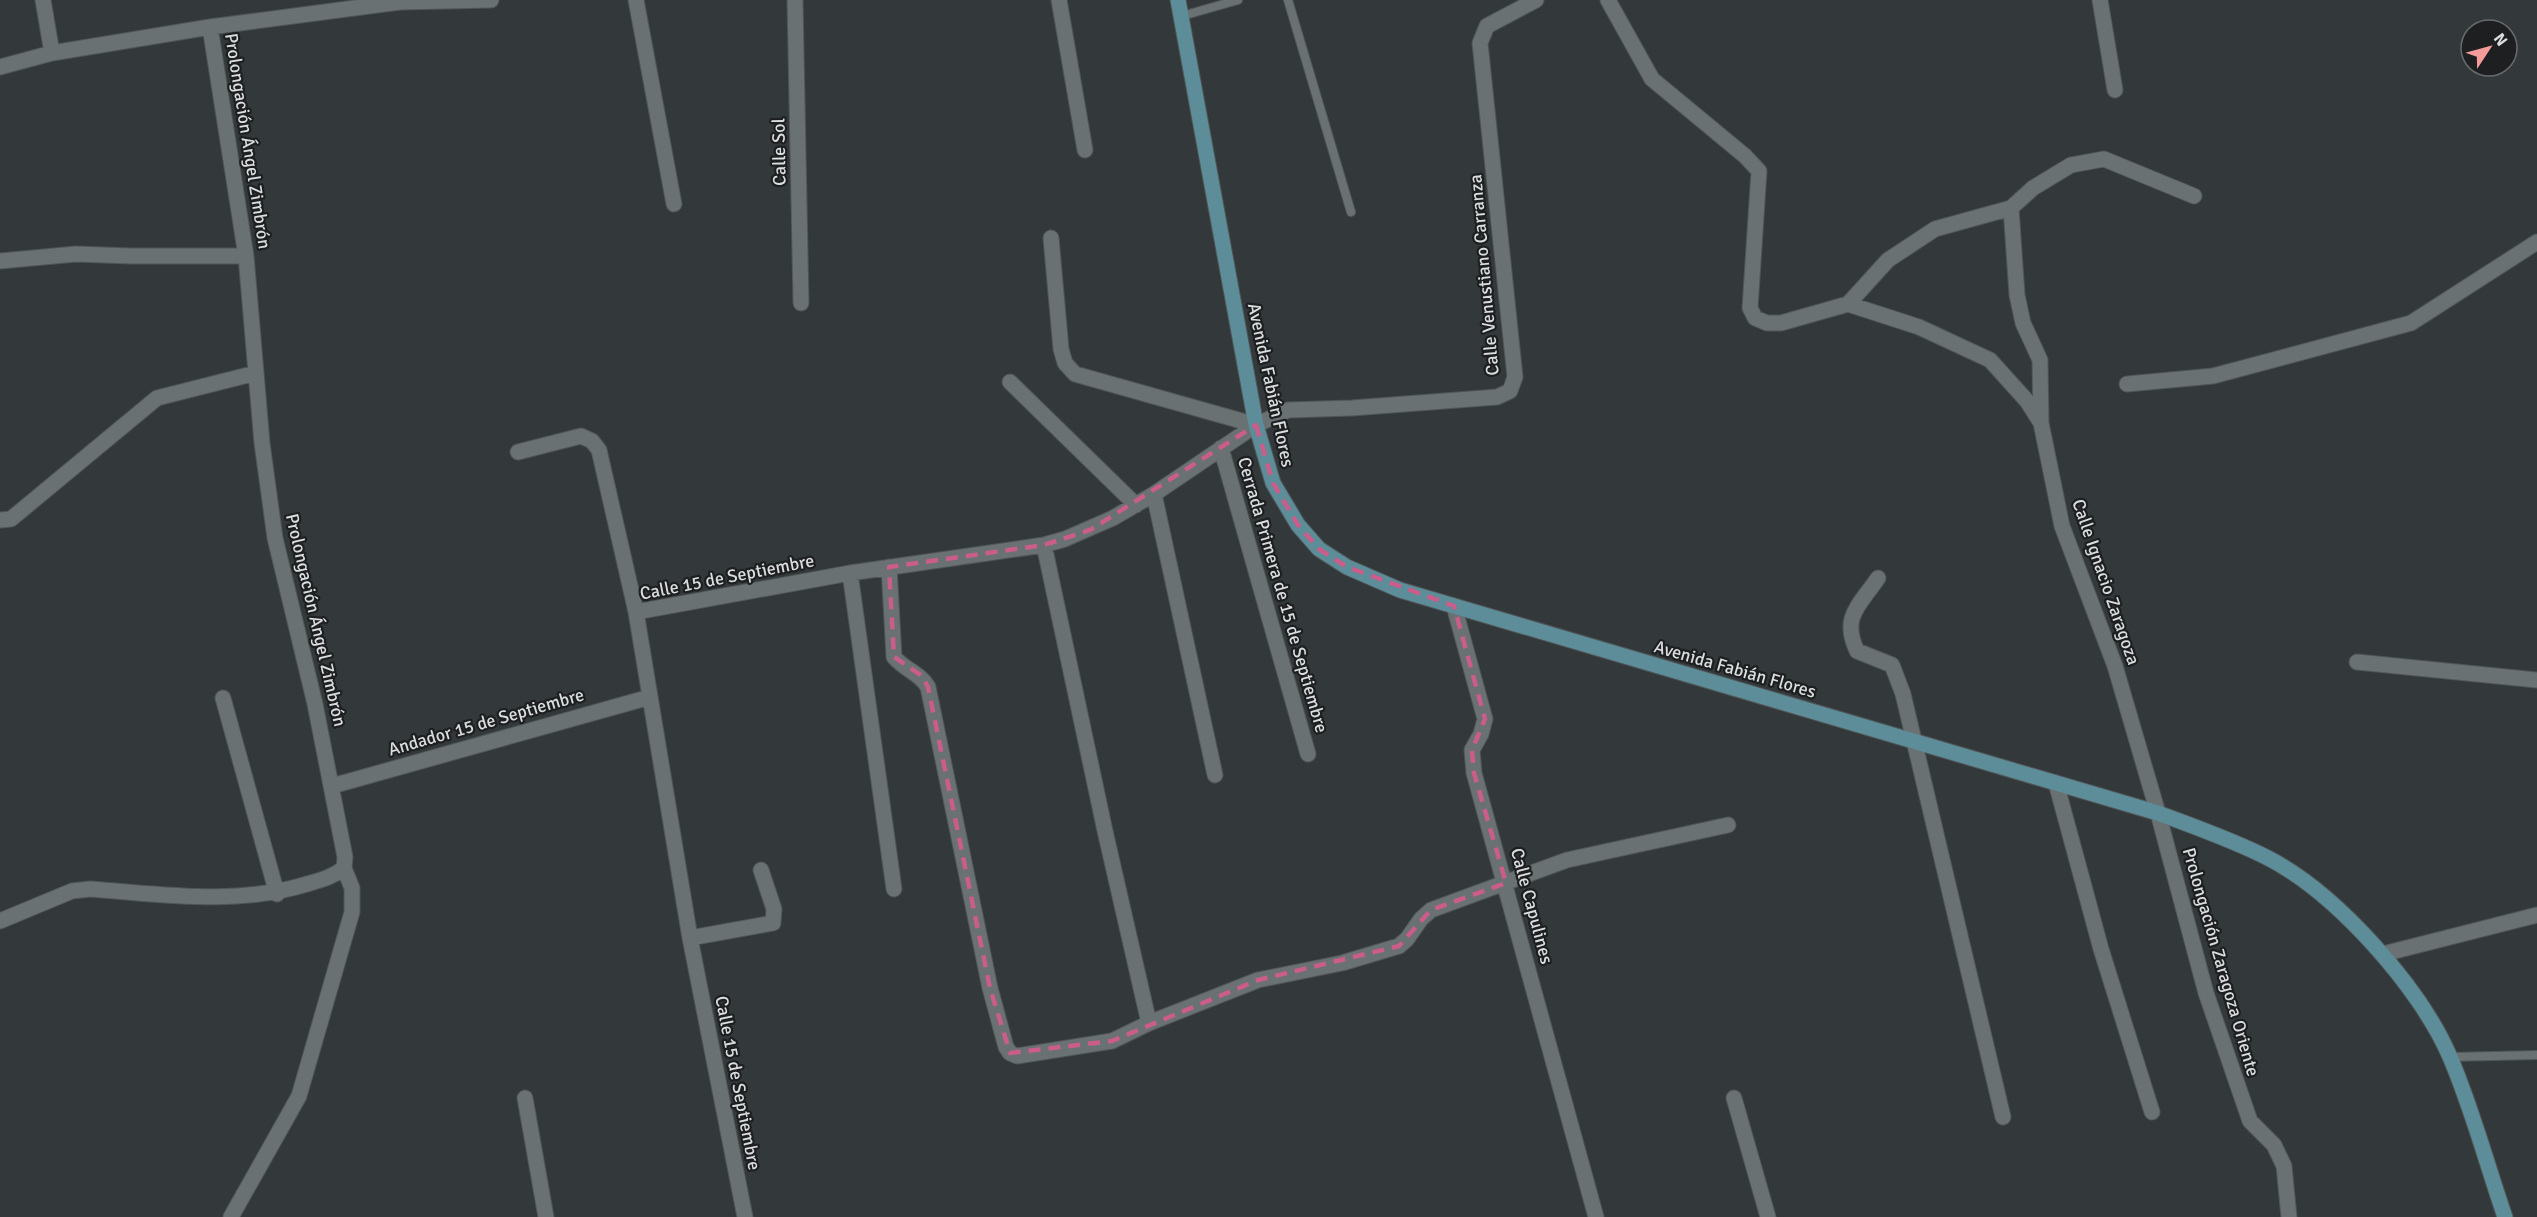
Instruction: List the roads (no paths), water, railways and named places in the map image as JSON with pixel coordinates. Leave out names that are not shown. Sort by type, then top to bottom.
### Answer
[{"type":"main road","name":"Avenida Fabián Flores","points":[[1178,0],[1256,424],[1273,483],[1298,525],[1319,549],[1347,567],[1400,590],[2158,813],[2248,849],[2297,876],[2383,954],[2422,1004],[2450,1057],[2505,1217]]},
{"type":"street","points":[[43,0],[52,53]]},
{"type":"street","points":[[0,66],[52,53],[210,27],[400,1],[491,0]]},
{"type":"street","points":[[636,0],[674,204]]},
{"type":"street","name":"Calle Sol","points":[[795,0],[801,303]]},
{"type":"street","points":[[1059,0],[1085,150]]},
{"type":"street","name":"Calle Venustiano Carranza","points":[[1256,424],[1288,410],[1352,408],[1497,397],[1510,391],[1515,377],[1480,43],[1487,26],[1503,15],[1536,0]]},
{"type":"street","points":[[1608,0],[1652,79],[1745,156],[1759,171],[1750,308],[1755,318],[1767,323],[1797,320],[1824,309],[1848,304],[1888,260],[1935,229],[2011,208],[2033,188],[2071,165],[2104,159],[2194,196]]},
{"type":"street","points":[[2100,0],[2115,90]]},
{"type":"street","name":"Prolongación Ángel Zimbrón","points":[[210,27],[246,256],[262,443],[275,538],[332,786],[345,857],[344,868],[352,888],[352,912],[299,1096],[231,1217]]},
{"type":"street","points":[[2011,208],[2017,295],[2023,323],[2040,360],[2041,423]]},
{"type":"street","points":[[1051,238],[1061,350],[1065,363],[1075,374],[1256,424]]},
{"type":"street","points":[[2127,384],[2213,376],[2411,323],[2537,242]]},
{"type":"street","points":[[0,261],[76,254],[246,256]]},
{"type":"street","name":"Calle Ignacio Zaragoza","points":[[1848,304],[1919,327],[1990,360],[2026,401],[2041,423],[2062,526],[2115,666],[2158,813]]},
{"type":"street","points":[[0,520],[11,519],[157,398],[256,373]]},
{"type":"street","points":[[1010,382],[1136,505]]},
{"type":"street","name":"Calle 15 de Septiembre","points":[[745,1217],[690,938],[636,612],[850,573],[1044,545],[1090,530],[1136,505],[1256,424]]},
{"type":"street","points":[[518,452],[581,436],[592,441],[599,450],[636,612]]},
{"type":"street","name":"Cerrada Primera de 15 de Septiembre","points":[[1221,448],[1308,754]]},
{"type":"street","points":[[1154,494],[1215,775]]},
{"type":"street","points":[[1044,545],[1149,1023]]},
{"type":"street","points":[[889,567],[894,657],[902,667],[922,676],[928,687],[990,988],[1006,1047],[1010,1053],[1017,1056],[1112,1041],[1149,1023],[1258,980],[1342,963],[1399,946],[1407,939],[1420,918],[1431,910],[1567,860],[1728,825]]},
{"type":"street","points":[[850,573],[894,889]]},
{"type":"street","points":[[1878,578],[1850,619],[1849,636],[1857,651],[1892,664],[1903,694],[2002,1117]]},
{"type":"street","name":"Calle Capulines","points":[[1454,606],[1485,719],[1481,734],[1472,750],[1474,773],[1596,1217]]},
{"type":"street","points":[[2356,662],[2537,680]]},
{"type":"street","name":"Andador 15 de Septiembre","points":[[332,786],[650,697]]},
{"type":"street","points":[[223,698],[277,894]]},
{"type":"street","points":[[2056,783],[2101,949],[2152,1112]]},
{"type":"street","name":"Prolongación Zaragoza Oriente","points":[[2158,813],[2206,993],[2230,1070],[2250,1121],[2274,1145],[2284,1166],[2289,1217]]},
{"type":"street","points":[[0,921],[72,891],[90,889],[215,898],[277,894],[334,876],[344,868]]},
{"type":"street","points":[[690,938],[774,923],[774,909],[761,870]]},
{"type":"street","points":[[2383,954],[2537,915]]},
{"type":"street","points":[[525,1098],[546,1217]]},
{"type":"street","points":[[1734,1098],[1768,1217]]},
{"type":"lane","points":[[1182,16],[1238,0]]},
{"type":"lane","points":[[1288,0],[1351,212]]},
{"type":"lane","points":[[2450,1057],[2537,1055]]}]
